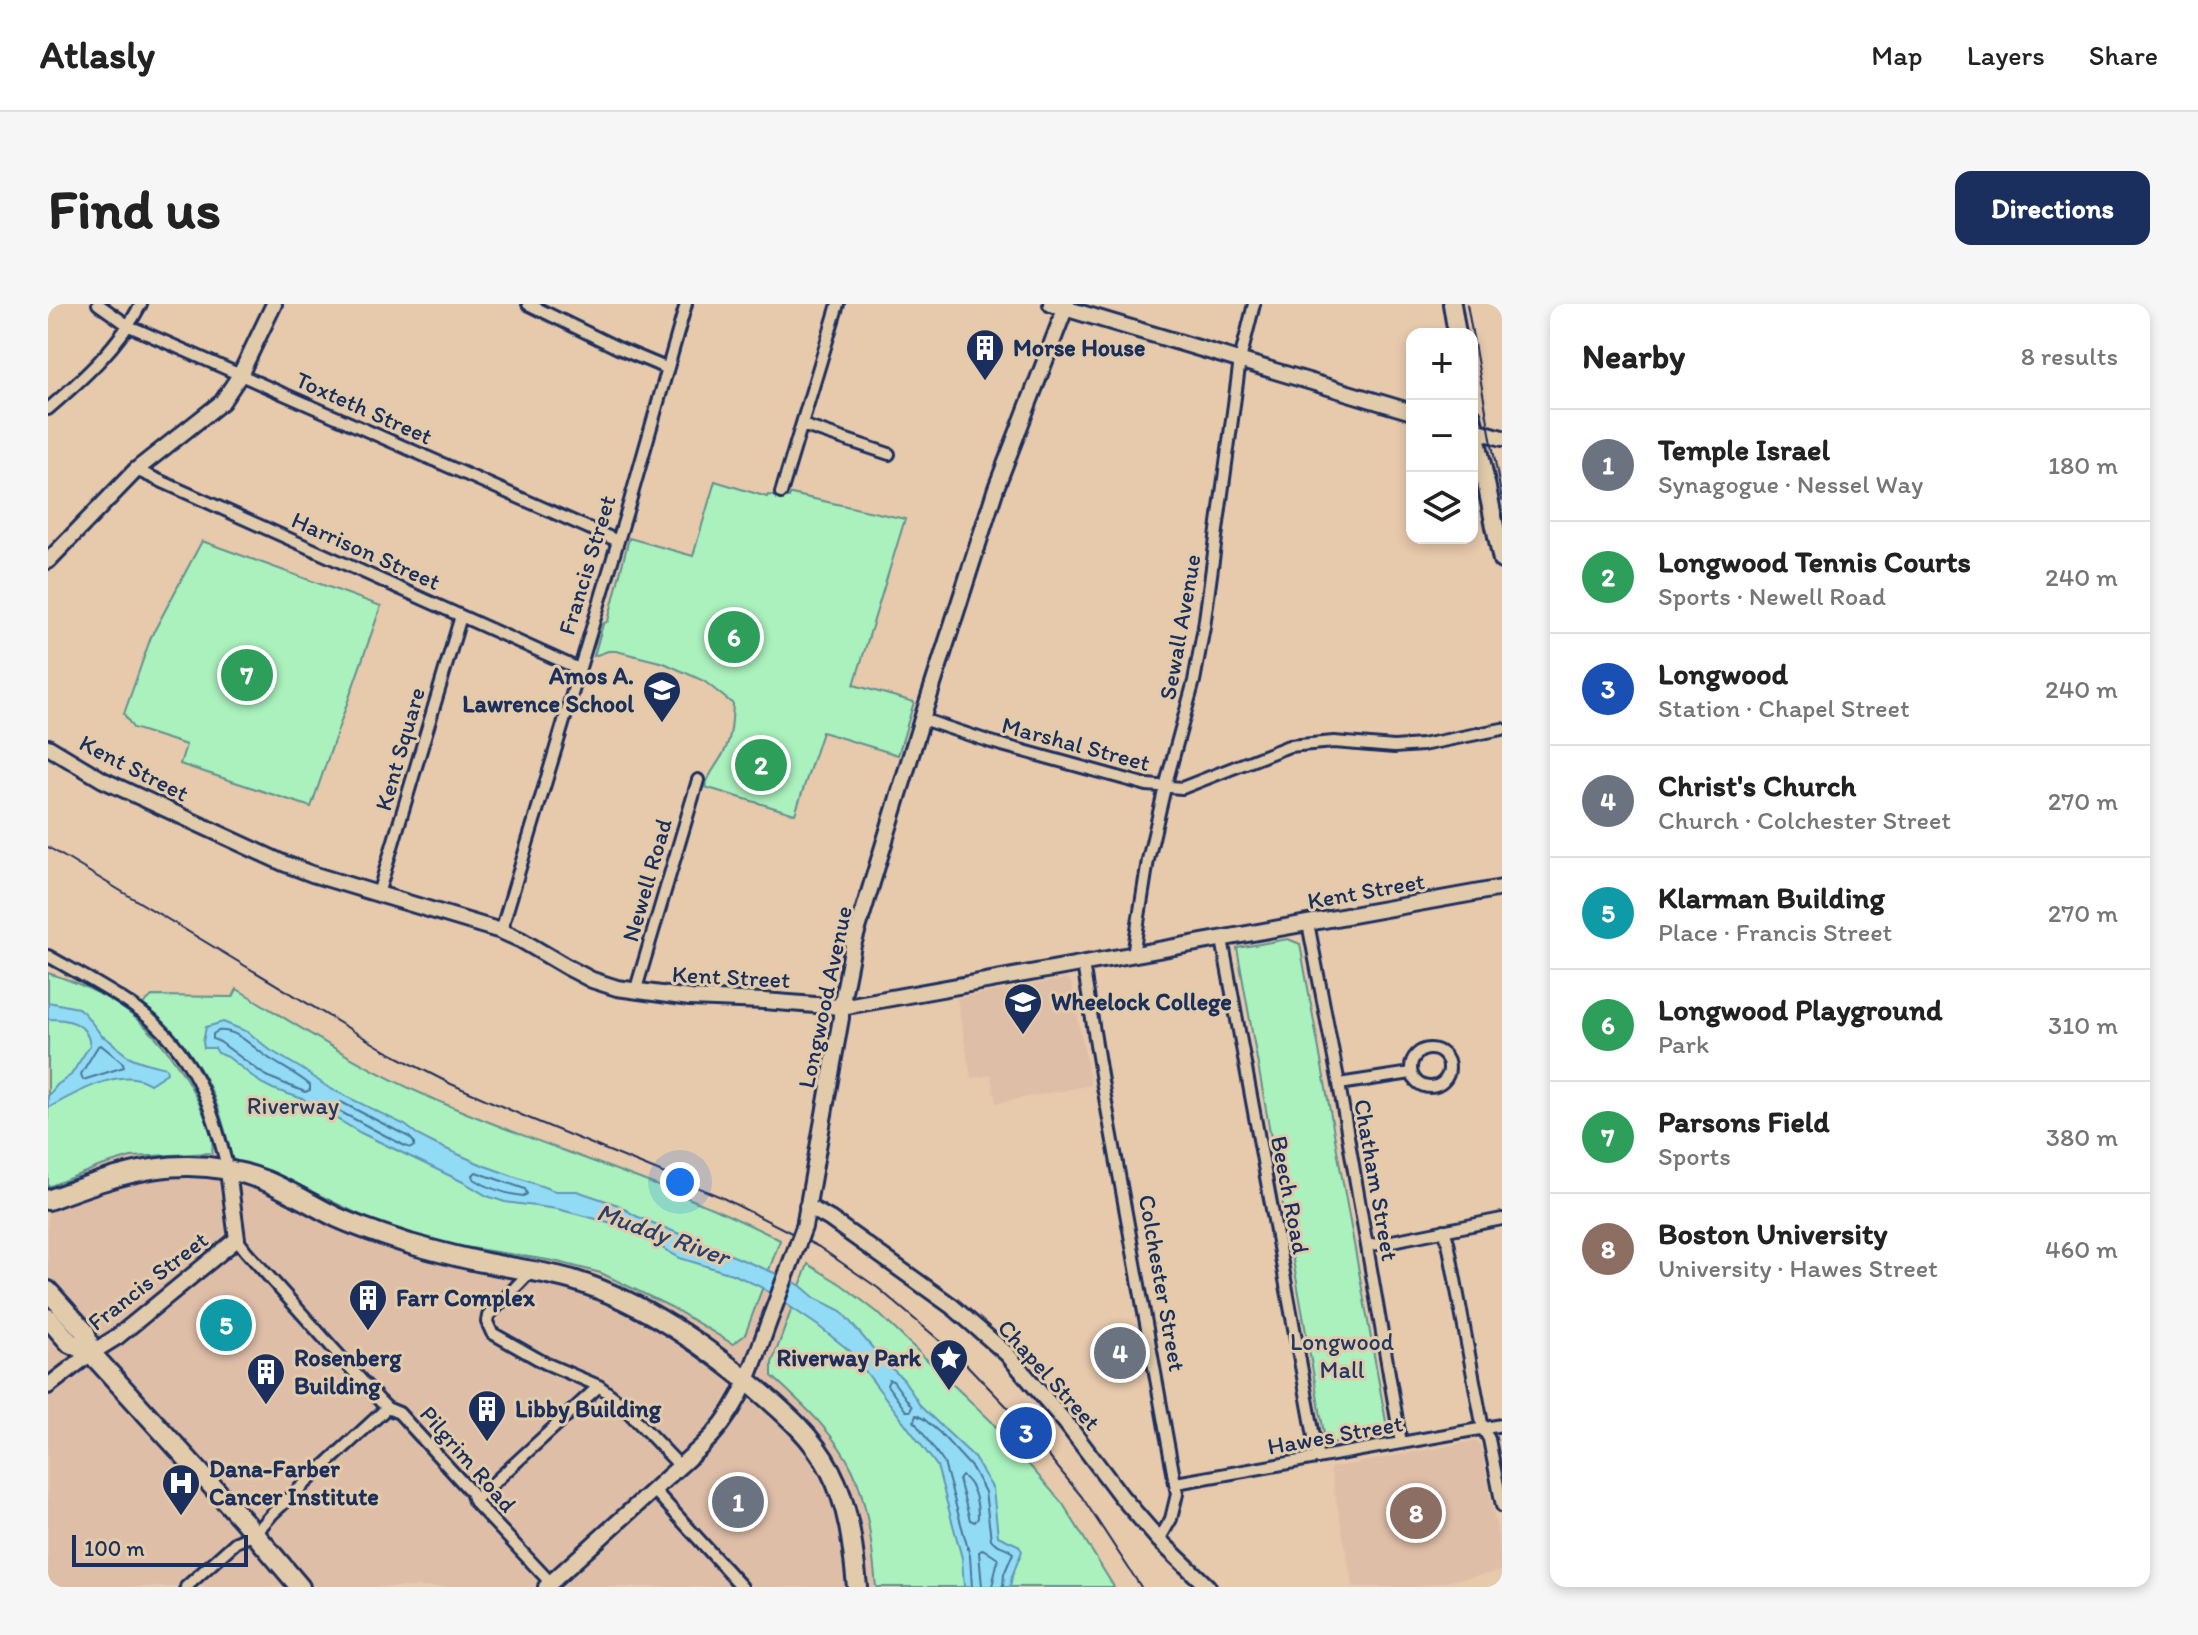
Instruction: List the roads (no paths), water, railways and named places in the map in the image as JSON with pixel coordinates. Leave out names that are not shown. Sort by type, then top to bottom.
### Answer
[{"type":"highway","points":[[48,1200],[143,1169],[179,1166],[228,1171],[267,1182],[336,1217],[389,1237],[457,1256],[586,1284],[623,1300],[699,1344],[746,1380],[806,1434],[830,1469],[840,1491],[849,1520],[857,1587]]},
{"type":"highway","points":[[48,1291],[85,1332],[91,1353]]},
{"type":"highway","points":[[48,1318],[70,1343],[91,1353],[300,1587]]},
{"type":"main road","points":[[48,561],[136,470],[222,402],[240,375],[274,304]]},
{"type":"main road","points":[[1452,304],[1456,328]]},
{"type":"main road","points":[[1061,306],[1406,410]]},
{"type":"main road","name":"Longwood Avenue","points":[[548,1585],[712,1437],[740,1398],[804,1227],[853,945],[996,488],[1061,306]]},
{"type":"main road","points":[[1478,427],[1502,438]]},
{"type":"main road","points":[[1478,448],[1502,560]]},
{"type":"main road","name":"Kent Street","points":[[48,747],[103,780],[307,873],[501,931],[592,980],[635,992],[690,998],[841,1007],[1502,888]]},
{"type":"main road","points":[[228,1171],[237,1239]]},
{"type":"main road","name":"Chapel Street","points":[[807,1206],[953,1307],[1007,1354],[1159,1540]]},
{"type":"main road","name":"Francis Street","points":[[48,1386],[117,1337],[237,1239]]},
{"type":"main road","points":[[1159,1540],[1208,1587]]},
{"type":"street","name":"Toxteth Street","points":[[98,304],[129,326],[618,541]]},
{"type":"street","points":[[48,409],[86,377],[129,326],[141,304]]},
{"type":"street","points":[[528,304],[666,368]]},
{"type":"street","name":"Francis Street","points":[[501,931],[686,304]]},
{"type":"street","points":[[781,493],[838,304]]},
{"type":"street","name":"Sewall Avenue","points":[[1133,955],[1148,860],[1194,681],[1240,360],[1254,304]]},
{"type":"street","points":[[802,425],[889,454]]},
{"type":"street","name":"Harrison Street","points":[[136,470],[579,669]]},
{"type":"street","name":"Kent Square","points":[[378,894],[461,616]]},
{"type":"street","name":"Marshal Street","points":[[922,719],[1118,778],[1147,785],[1182,788],[1289,746],[1334,742],[1394,747],[1422,745],[1502,729]]},
{"type":"street","name":"Newell Road","points":[[635,992],[698,780]]},
{"type":"street","name":"Chatham Street","points":[[1308,923],[1401,1443]]},
{"type":"street","name":"Beech Road","points":[[1222,939],[1318,1458]]},
{"type":"street","points":[[48,956],[137,1009],[174,1043],[194,1071],[208,1101],[228,1171]]},
{"type":"street","name":"Colchester Street","points":[[1083,964],[1176,1483],[1176,1505],[1159,1540]]},
{"type":"street","points":[[1339,1084],[1411,1073]]},
{"type":"street","points":[[1367,1246],[1502,1219]]},
{"type":"street","points":[[1444,1230],[1483,1429],[1489,1439],[1502,1506]]},
{"type":"street","name":"Pilgrim Road","points":[[237,1239],[387,1408],[399,1413],[471,1492],[474,1501],[548,1585]]},
{"type":"street","points":[[531,1271],[488,1316],[492,1333],[545,1363],[599,1386],[616,1399],[680,1466]]},
{"type":"street","points":[[474,1501],[599,1386]]},
{"type":"street","points":[[186,1587],[236,1542],[255,1534],[273,1513],[387,1408]]},
{"type":"street","name":"Hawes Street","points":[[1176,1483],[1502,1425]]},
{"type":"street","points":[[654,1490],[742,1587]]},
{"type":"water","points":[[48,1002],[78,1008],[102,1036],[124,1054],[166,1068],[167,1073],[150,1084],[129,1077],[105,1081],[48,1108],[48,1096],[71,1075],[90,1045],[85,1031],[75,1023],[48,1019]]},
{"type":"water","name":"Muddy River","points":[[223,1022],[248,1032],[329,1088],[405,1125],[437,1145],[555,1191],[577,1191],[618,1205],[636,1216],[789,1279],[815,1298],[841,1311],[904,1380],[921,1407],[973,1456],[993,1489],[998,1536],[1018,1545],[1022,1551],[1010,1587],[964,1587],[962,1558],[937,1466],[850,1351],[817,1325],[761,1287],[735,1275],[680,1258],[632,1231],[557,1209],[505,1202],[487,1196],[361,1133],[303,1099],[261,1083],[215,1048],[204,1048],[206,1027]]},
{"type":"tram line","points":[[1467,304],[1502,500]]},
{"type":"tram line","points":[[48,847],[388,1052],[526,1117],[721,1197],[819,1247],[878,1288],[932,1334],[1015,1415],[1082,1497],[1141,1587]]},
{"type":"place","name":"Morse House","points":[[985,382]]},
{"type":"place","name":"Longwood Playground","points":[[734,637]]},
{"type":"place","name":"Parsons Field","points":[[247,675]]},
{"type":"place","name":"Amos A. Lawrence School","points":[[662,724]]},
{"type":"place","name":"Longwood Tennis Courts","points":[[761,765]]},
{"type":"place","name":"Wheelock College","points":[[1023,1036]]},
{"type":"place","name":"Klarman Building","points":[[226,1325]]},
{"type":"place","name":"Farr Complex","points":[[368,1332]]},
{"type":"place","name":"Christ's Church","points":[[1120,1353]]},
{"type":"place","name":"Riverway Park","points":[[949,1392]]},
{"type":"place","name":"Rosenberg Building","points":[[266,1406]]},
{"type":"place","name":"Longwood","points":[[1026,1433]]},
{"type":"place","name":"Libby Building","points":[[487,1443]]},
{"type":"place","name":"Temple Israel","points":[[738,1502]]},
{"type":"place","name":"Boston University","points":[[1416,1513]]},
{"type":"place","name":"Dana-Farber Cancer Institute","points":[[181,1517]]},
{"type":"park label","name":"Riverway","points":[[293,1106]]},
{"type":"park label","name":"Longwood Mall","points":[[1342,1356]]}]
